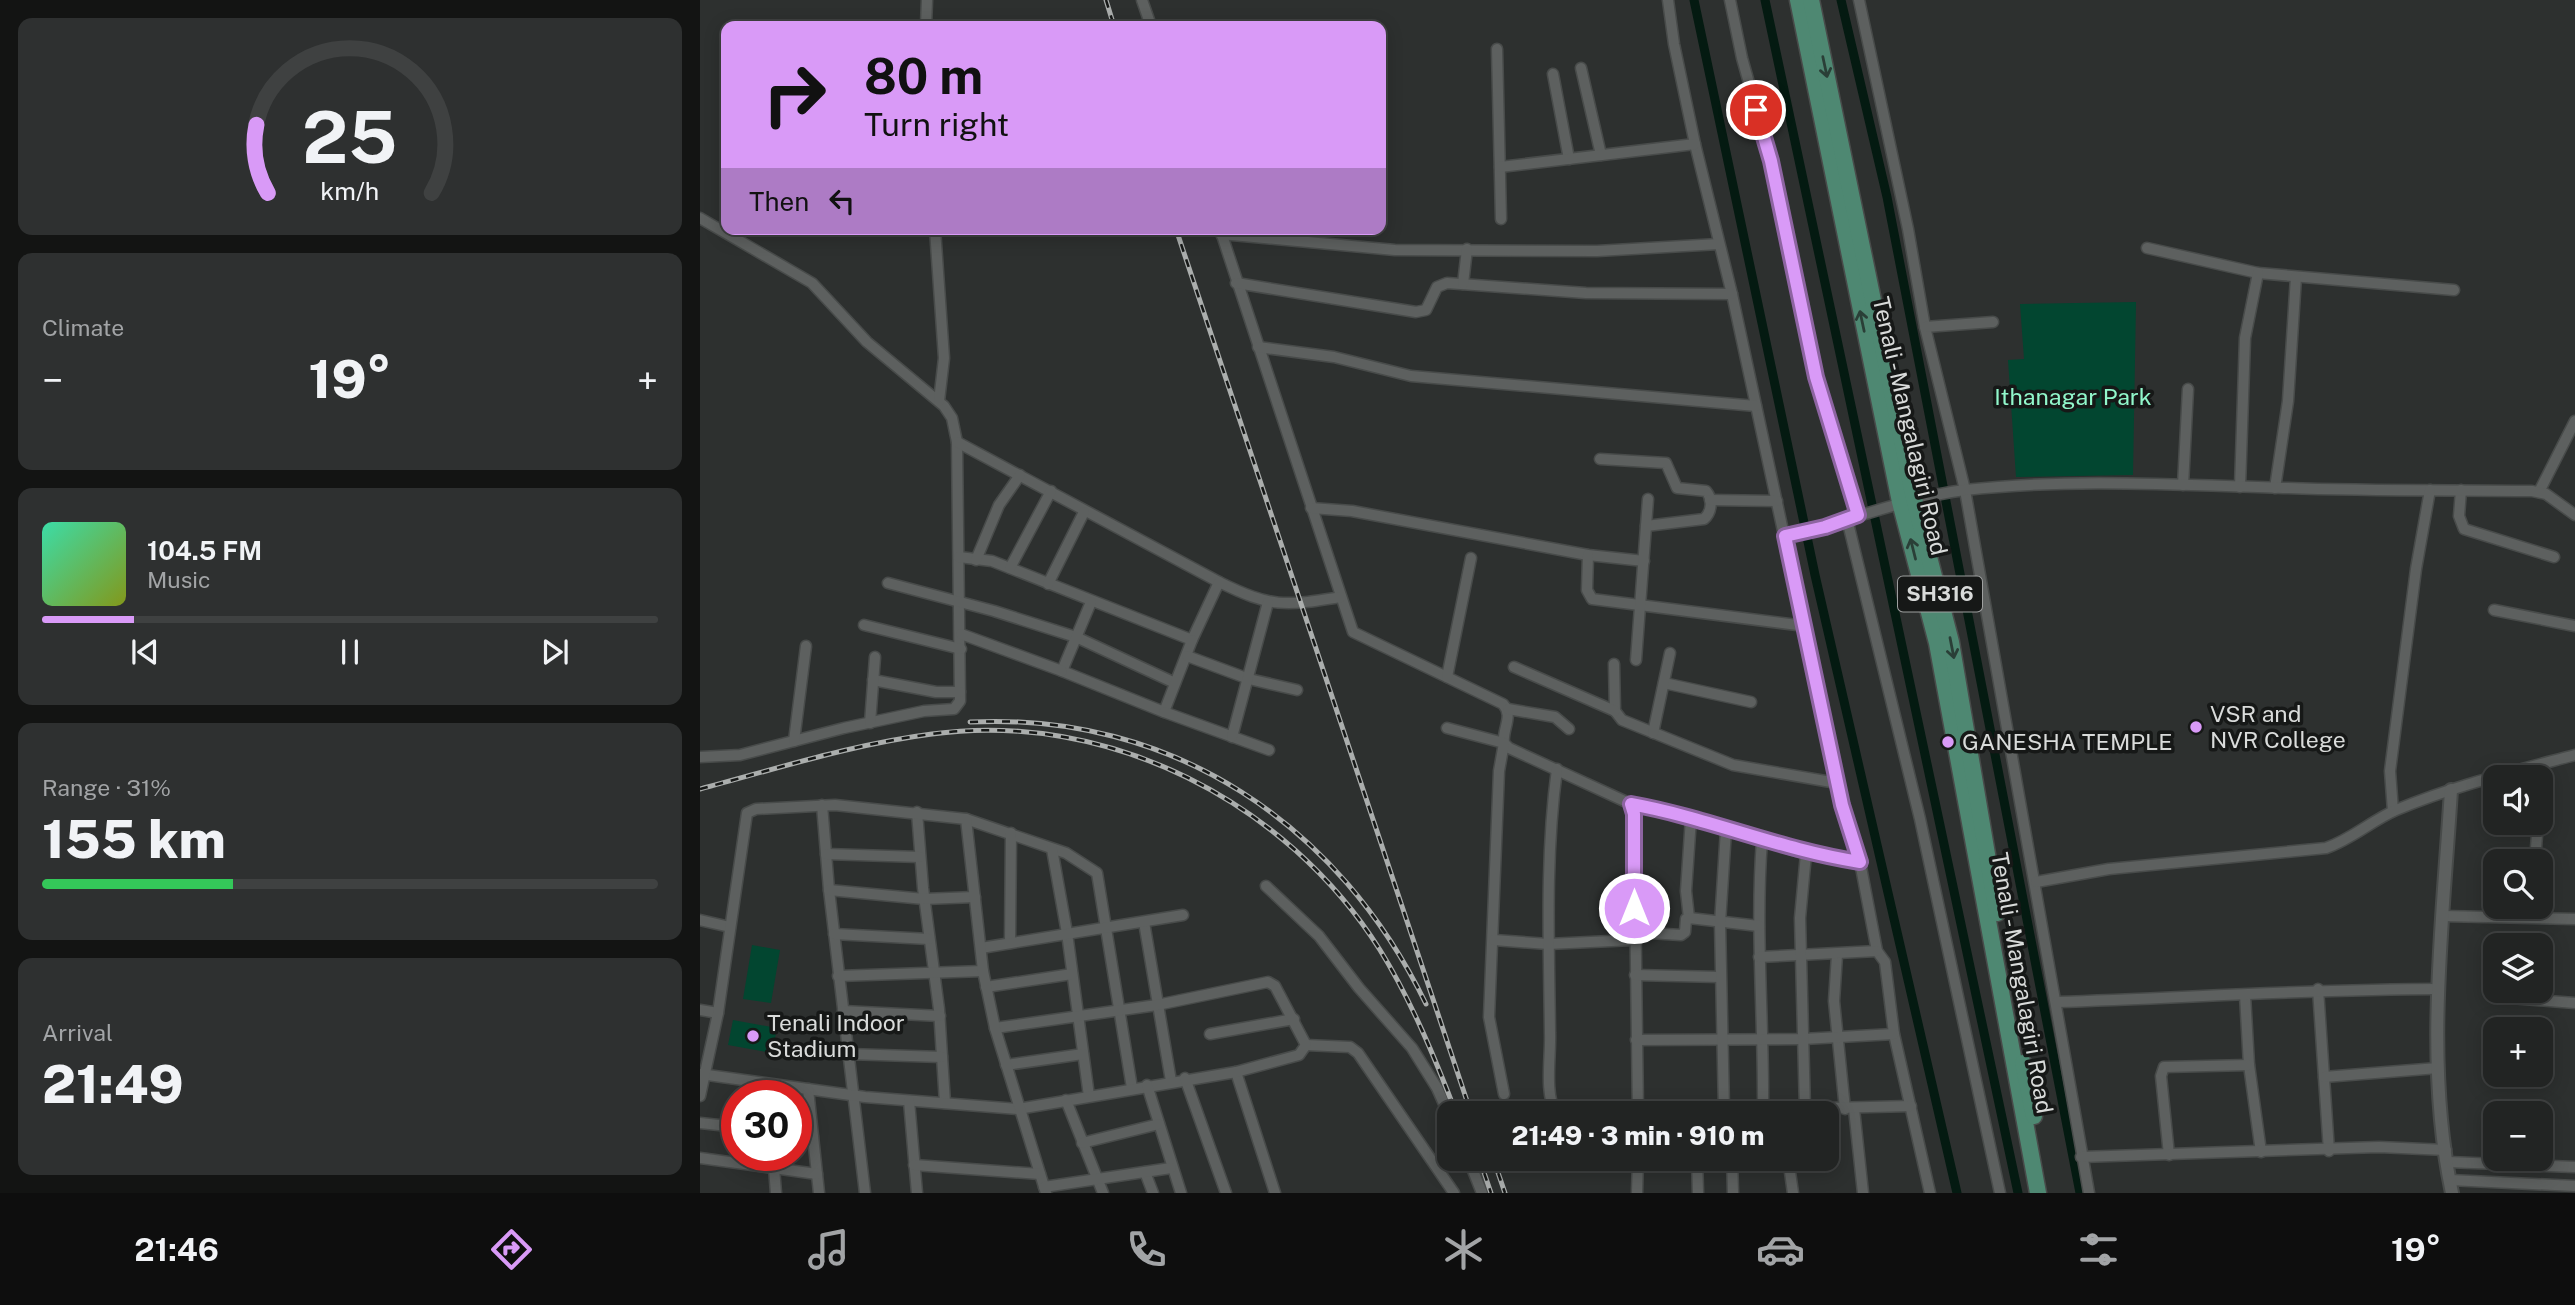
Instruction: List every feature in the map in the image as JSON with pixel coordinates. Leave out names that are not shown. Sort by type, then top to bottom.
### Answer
[{"type":"main road","name":"Tenali - Mangalagiri Road","points":[[1798,0],[1937,643],[2038,1193]]},
{"type":"main road","name":"Tenali - Mangalagiri Road","points":[[1811,0],[1907,501],[1951,642],[2048,1193]]},
{"type":"street","points":[[926,21],[927,0]]},
{"type":"street","points":[[1142,0],[1150,21]]},
{"type":"street","points":[[1668,0],[1672,36],[1695,144],[1732,294],[1837,783],[1860,862],[1877,951],[1885,961],[1894,1034],[1930,1193]]},
{"type":"street","points":[[1730,0],[1742,58],[1771,161],[1816,377],[1858,515]]},
{"type":"street","points":[[1859,0],[1961,491],[2036,882],[2089,1193]]},
{"type":"street","points":[[1497,49],[1501,219]]},
{"type":"street","points":[[1581,68],[1601,155]]},
{"type":"street","points":[[1553,74],[1569,159]]},
{"type":"street","points":[[1500,167],[1695,144]]},
{"type":"street","points":[[700,218],[721,230]]},
{"type":"street","points":[[700,757],[740,755],[924,711],[954,709],[960,701],[957,442],[949,411],[867,342],[804,276],[730,235]]},
{"type":"street","points":[[935,235],[944,358],[939,401]]},
{"type":"street","points":[[1222,235],[1353,632],[1503,704],[1508,709],[1555,717],[1569,729]]},
{"type":"street","points":[[1256,235],[1386,250],[1597,251],[1719,244]]},
{"type":"street","points":[[2147,248],[2258,273],[2454,290]]},
{"type":"street","points":[[1463,284],[1467,250]]},
{"type":"street","points":[[2240,487],[2245,338],[2258,273]]},
{"type":"street","points":[[2276,488],[2288,401],[2296,277]]},
{"type":"street","points":[[1236,283],[1416,312],[1426,310],[1441,285],[1463,284],[1586,293],[1732,294]]},
{"type":"street","points":[[1925,327],[1993,322]]},
{"type":"street","points":[[1258,347],[1325,356],[1411,376],[1756,406]]},
{"type":"street","points":[[2183,485],[2188,389]]},
{"type":"street","points":[[2539,492],[2575,422]]},
{"type":"street","points":[[957,442],[1219,582],[1268,603],[1283,605],[1341,597]]},
{"type":"street","points":[[1600,459],[1666,463],[1677,488],[1706,491],[1710,500],[1710,512],[1704,519],[1646,526]]},
{"type":"street","points":[[976,560],[999,505],[1020,475]]},
{"type":"street","points":[[1785,536],[1825,527],[1868,511],[1907,501],[1961,491],[2129,483],[2539,492],[2575,515]]},
{"type":"street","points":[[2393,811],[2390,771],[2416,569],[2430,490]]},
{"type":"street","points":[[2461,490],[2459,516],[2464,529],[2554,557]]},
{"type":"street","points":[[1010,568],[1051,491]]},
{"type":"street","points":[[1636,660],[1647,499]]},
{"type":"street","points":[[1710,500],[1777,500]]},
{"type":"street","points":[[1311,508],[1352,511],[1588,555],[1644,561]]},
{"type":"street","points":[[1048,584],[1084,512]]},
{"type":"street","points":[[1847,519],[1920,819],[2000,1193]]},
{"type":"street","points":[[1588,555],[1589,597],[1805,626]]},
{"type":"street","points":[[958,557],[992,561],[1192,640]]},
{"type":"street","points":[[1447,677],[1471,558]]},
{"type":"street","points":[[1164,712],[1192,640],[1219,582]]},
{"type":"street","points":[[888,583],[959,604],[994,611],[1076,638],[1175,683]]},
{"type":"street","points":[[1062,671],[1091,602]]},
{"type":"street","points":[[1232,737],[1268,603]]},
{"type":"street","points":[[2494,610],[2575,626]]},
{"type":"street","points":[[864,625],[961,649]]},
{"type":"street","points":[[961,634],[1269,750]]},
{"type":"street","points":[[794,741],[806,646]]},
{"type":"street","points":[[1653,733],[1670,653]]},
{"type":"street","points":[[1186,656],[1249,679],[1297,690]]},
{"type":"street","points":[[870,723],[875,657]]},
{"type":"street","points":[[1614,664],[1615,711]]},
{"type":"street","points":[[1514,667],[1615,711],[1622,720],[1733,765],[1837,783]]},
{"type":"street","points":[[873,680],[936,692],[960,692]]},
{"type":"street","points":[[1664,682],[1751,702]]},
{"type":"street","points":[[1504,1094],[1489,1029],[1499,771],[1508,709]]},
{"type":"street","points":[[1447,728],[1504,743],[1631,804],[1691,818],[1806,853],[1860,862]]},
{"type":"street","points":[[2036,882],[2109,869],[2198,863],[2326,848],[2349,840],[2393,811],[2451,790],[2575,755]]},
{"type":"street","points":[[1554,1101],[1551,1087],[1548,944],[1549,825],[1557,769]]},
{"type":"street","points":[[2451,790],[2439,989],[2438,1068],[2451,1186],[2575,1186]]},
{"type":"street","points":[[1631,804],[1634,814],[1633,936],[1637,1101]]},
{"type":"street","points":[[822,805],[838,976],[865,1193]]},
{"type":"street","points":[[700,1096],[702,1074],[718,1013],[747,813],[756,809],[822,805],[917,812],[966,819],[1066,853],[1097,873],[1132,1088]]},
{"type":"street","points":[[917,812],[919,857],[940,1016],[945,1103]]},
{"type":"street","points":[[1494,940],[1548,944],[1633,936],[1681,935],[1689,918],[1686,891],[1691,818]]},
{"type":"street","points":[[966,819],[986,987],[1018,1109],[1045,1190],[1171,1168]]},
{"type":"street","points":[[1726,830],[1720,923],[1720,977],[1722,1041],[1728,1101]]},
{"type":"street","points":[[1010,943],[1012,834]]},
{"type":"street","points":[[1762,840],[1759,957],[1764,1039],[1763,1101]]},
{"type":"street","points":[[1052,849],[1067,933],[1089,1096]]},
{"type":"street","points":[[1805,1101],[1800,918],[1806,853]]},
{"type":"street","points":[[826,854],[919,857]]},
{"type":"street","points":[[1266,886],[1318,936],[1412,1048],[1443,1101]]},
{"type":"street","points":[[829,890],[924,899],[975,897]]},
{"type":"street","points":[[2443,916],[2483,914]]},
{"type":"street","points":[[981,948],[1067,933],[1107,930],[1183,915]]},
{"type":"street","points":[[2553,916],[2575,919]]},
{"type":"street","points":[[1689,918],[1759,926]]},
{"type":"street","points":[[700,920],[730,927]]},
{"type":"street","points":[[1144,922],[1171,1081]]},
{"type":"street","points":[[834,934],[929,939]]},
{"type":"street","points":[[1759,957],[1877,951]]},
{"type":"street","points":[[1837,955],[1834,1001],[1837,1038],[1863,1193]]},
{"type":"street","points":[[838,976],[933,975],[983,971]]},
{"type":"street","points":[[986,987],[1072,974]]},
{"type":"street","points":[[1635,975],[1720,977]]},
{"type":"street","points":[[995,1028],[1157,1005],[1268,982],[1275,986],[1306,1045]]},
{"type":"street","points":[[2057,1002],[2245,995],[2318,989],[2439,989]]},
{"type":"street","points":[[2318,989],[2329,1151]]},
{"type":"street","points":[[2245,995],[2249,1065],[2261,1152]]},
{"type":"street","points":[[2553,1001],[2575,1003]]},
{"type":"street","points":[[700,1010],[718,1013]]},
{"type":"street","points":[[843,1011],[940,1016]]},
{"type":"street","points":[[1210,1034],[1294,1019]]},
{"type":"street","points":[[1636,1040],[1722,1041],[1894,1034]]},
{"type":"street","points":[[812,1090],[852,1096],[1018,1109],[1236,1072],[1299,1055],[1306,1045]]},
{"type":"street","points":[[1306,1045],[1350,1047],[1358,1053],[1454,1193]]},
{"type":"street","points":[[848,1054],[942,1057]]},
{"type":"street","points":[[1006,1065],[1083,1054]]},
{"type":"street","points":[[2169,1155],[2161,1076],[2164,1067],[2249,1065]]},
{"type":"street","points":[[2324,1077],[2438,1068]]},
{"type":"street","points":[[1236,1072],[1275,1193]]},
{"type":"street","points":[[702,1074],[744,1080]]},
{"type":"street","points":[[1185,1079],[1226,1193]]},
{"type":"street","points":[[1147,1086],[1181,1193]]},
{"type":"street","points":[[1066,1100],[1102,1193]]},
{"type":"street","points":[[909,1101],[917,1193]]},
{"type":"street","points":[[1839,1109],[1911,1106]]},
{"type":"street","points":[[700,1123],[721,1125]]},
{"type":"street","points":[[1082,1143],[1159,1124]]},
{"type":"street","points":[[812,1127],[819,1193]]},
{"type":"street","points":[[2081,1157],[2329,1151],[2379,1147],[2575,1167]]},
{"type":"street","points":[[700,1158],[721,1161]]},
{"type":"street","points":[[914,1165],[1040,1174]]},
{"type":"street","points":[[774,1171],[776,1193]]},
{"type":"street","points":[[796,1171],[817,1174]]},
{"type":"street","points":[[1473,1171],[1482,1193]]},
{"type":"street","points":[[1637,1171],[1637,1193]]},
{"type":"street","points":[[1697,1171],[1698,1193]]},
{"type":"street","points":[[1732,1171],[1733,1193]]},
{"type":"street","points":[[1790,1171],[1793,1193]]},
{"type":"street","points":[[1145,1172],[1153,1193]]},
{"type":"green space","name":"Ithanagar Park","points":[[2136,302],[2133,475],[2016,477],[2008,360],[2024,359],[2020,304]]},
{"type":"green space","points":[[752,945],[780,950],[771,1003],[743,999]]},
{"type":"green space","name":"Tenali Indoor Stadium","points":[[733,1020],[777,1028],[772,1053],[728,1045]]},
{"type":"waterway","points":[[1694,0],[1815,575],[1957,1193]]},
{"type":"waterway","points":[[1765,0],[2018,1193]]},
{"type":"waterway","points":[[1841,0],[1887,197],[2080,1193]]},
{"type":"railway","points":[[1106,0],[1112,21]]},
{"type":"railway","points":[[1178,235],[1467,1101]]},
{"type":"railway","points":[[970,722],[1044,724],[1114,737],[1180,759],[1241,792],[1297,833],[1346,883],[1390,940],[1426,1004]]},
{"type":"railway","points":[[700,789],[873,744],[932,734],[998,730],[1063,737],[1127,753],[1187,778],[1244,810],[1296,850],[1341,897],[1380,950],[1402,989],[1451,1101]]},
{"type":"railway","points":[[1483,1171],[1491,1193]]},
{"type":"railway","points":[[1497,1171],[1505,1193]]},
{"type":"place","name":"VSR and NVR College","points":[[2196,727]]},
{"type":"place","name":"GANESHA TEMPLE","points":[[1948,742]]},
{"type":"place","name":"Tenali Indoor Stadium","points":[[753,1036]]},
{"type":"route","points":[[1634,908],[1634,814],[1631,804],[1691,818],[1806,853],[1860,862],[1842,805],[1785,536],[1825,527],[1858,515],[1816,377],[1771,161],[1756,110]]}]
